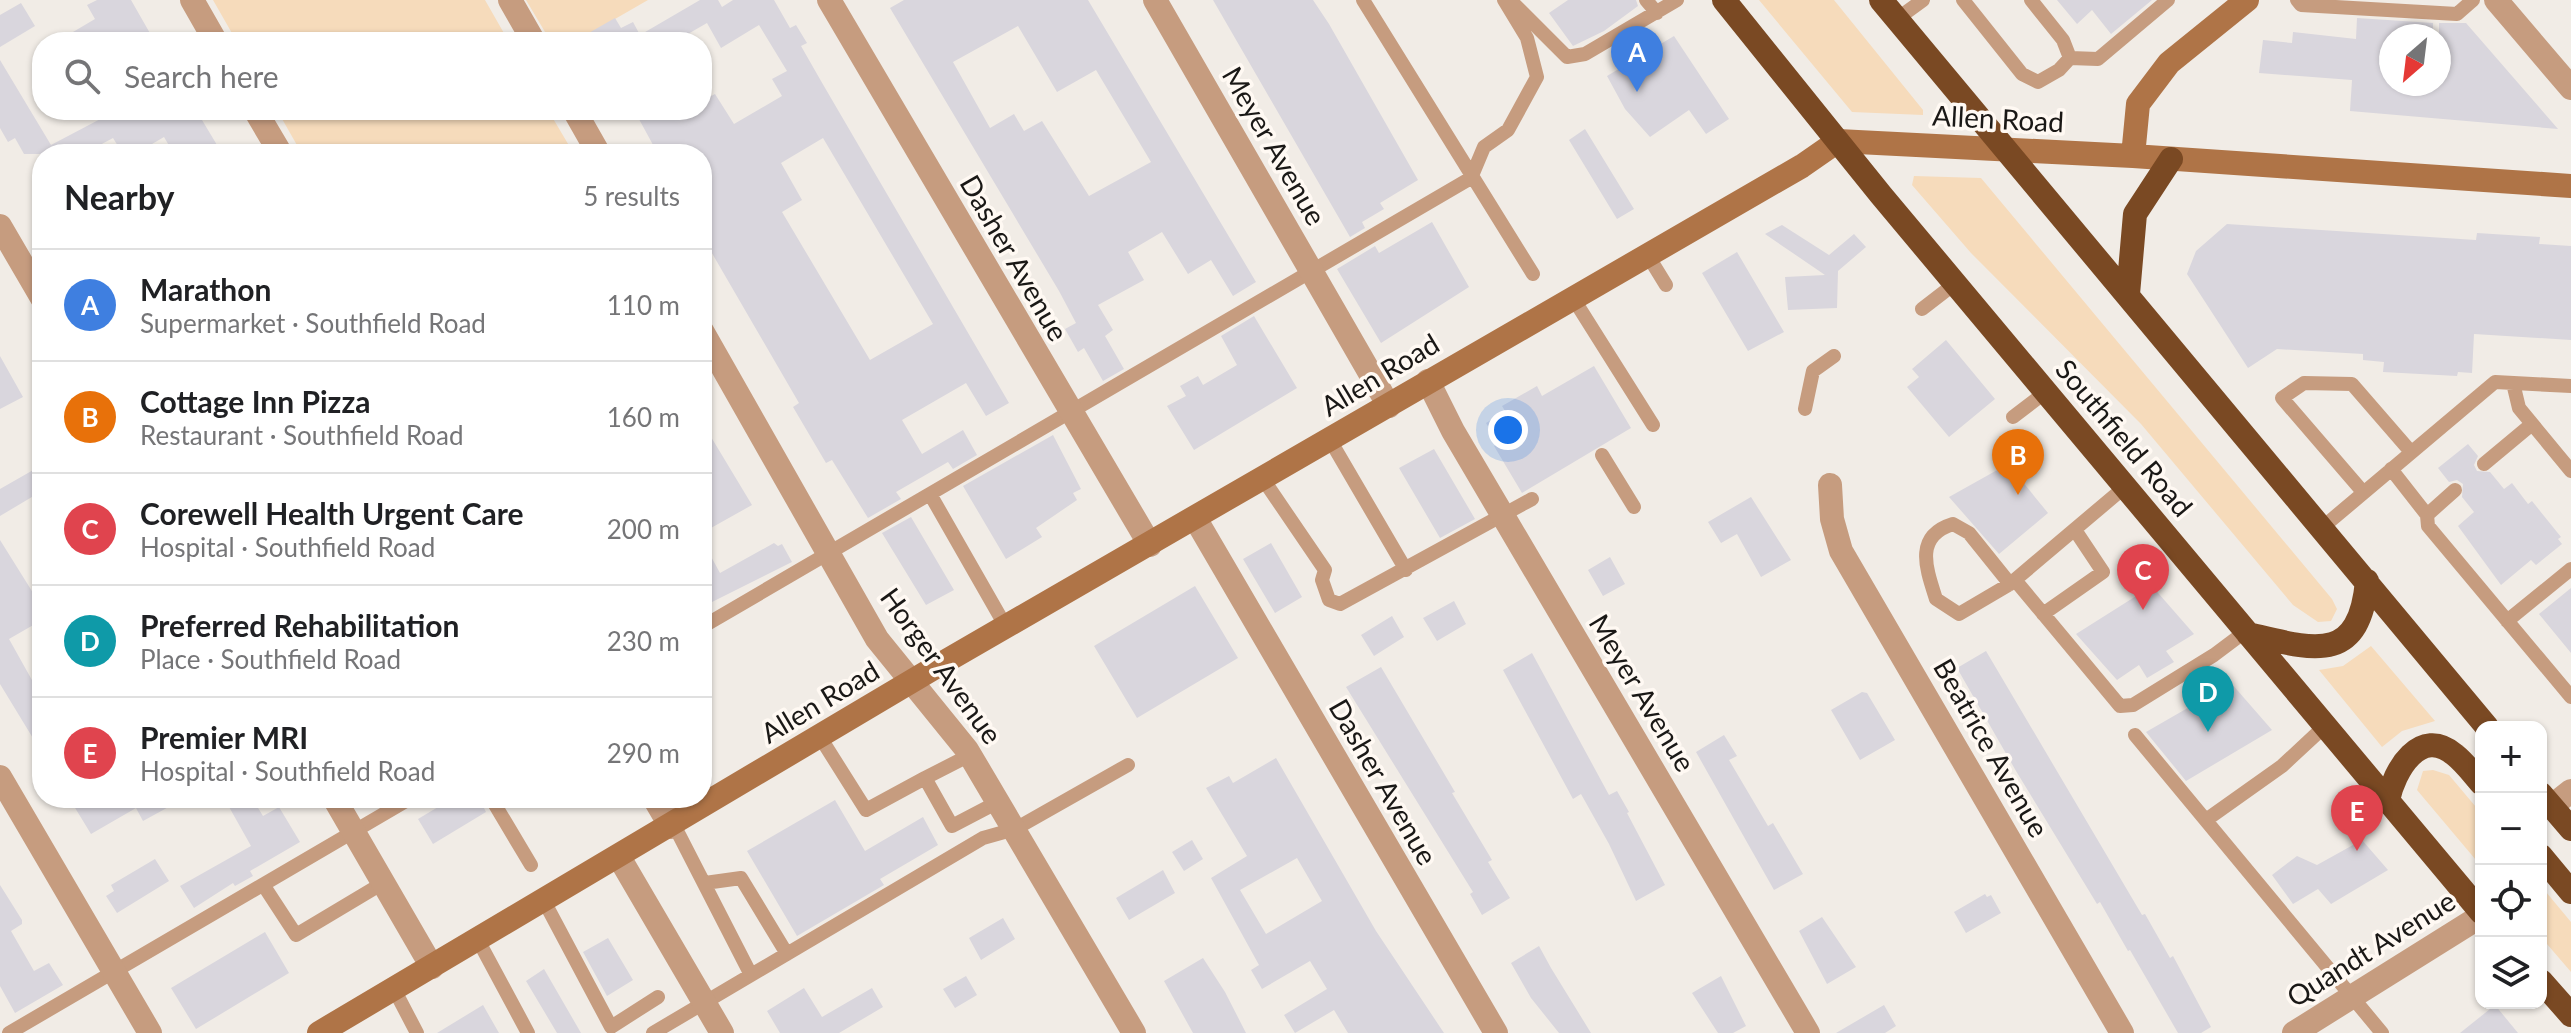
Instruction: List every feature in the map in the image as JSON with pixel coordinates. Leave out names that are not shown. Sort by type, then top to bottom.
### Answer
[{"type":"highway","name":"Southfield Road","points":[[1724,0],[2475,907]]},
{"type":"highway","points":[[1881,0],[2482,721]]},
{"type":"highway","points":[[2128,294],[2135,214],[2171,159]]},
{"type":"highway","points":[[2247,633],[2309,648],[2340,643],[2355,628],[2364,610],[2367,581]]},
{"type":"highway","points":[[2388,800],[2400,767],[2411,753],[2425,746],[2440,747],[2454,753],[2475,776]]},
{"type":"highway","points":[[2555,797],[2571,829]]},
{"type":"highway","points":[[2547,863],[2571,892]]},
{"type":"highway","points":[[2547,988],[2571,1015]]},
{"type":"main road","points":[[2133,156],[2138,104],[2169,63],[2246,0]]},
{"type":"main road","name":"Allen Road","points":[[712,802],[913,680],[1802,166],[1838,141],[2133,156],[2571,186]]},
{"type":"main road","name":"Allen Road","points":[[319,1033],[702,808]]},
{"type":"street","points":[[192,0],[210,32]]},
{"type":"street","points":[[510,0],[528,32]]},
{"type":"street","name":"Dasher Avenue","points":[[829,0],[1150,545]]},
{"type":"street","name":"Meyer Avenue","points":[[1155,0],[1389,406]]},
{"type":"street","points":[[2496,0],[2571,88]]},
{"type":"street","points":[[261,120],[275,144]]},
{"type":"street","points":[[580,120],[593,144]]},
{"type":"street","points":[[0,226],[32,281]]},
{"type":"street","name":"Horger Avenue","points":[[712,348],[877,639],[913,680],[970,755],[1134,1033]]},
{"type":"street","name":"Meyer Avenue","points":[[1428,381],[1503,517],[1808,1033]]},
{"type":"street","name":"Beatrice Avenue","points":[[1830,485],[1832,519],[1841,551],[2122,1033]]},
{"type":"street","name":"Dasher Avenue","points":[[1195,518],[1496,1033]]},
{"type":"street","points":[[0,777],[150,1033]]},
{"type":"street","points":[[340,808],[432,967]]},
{"type":"street","points":[[660,808],[672,826]]},
{"type":"street","points":[[619,857],[722,1033]]},
{"type":"street","name":"Quandt Avenue","points":[[2294,1033],[2354,998],[2475,918]]},
{"type":"lane","points":[[1363,0],[1533,274]]},
{"type":"lane","points":[[712,621],[1471,178],[1484,147],[1508,130],[1537,77],[1527,38],[1507,0]]},
{"type":"lane","points":[[1507,0],[1567,57],[1585,54],[1677,0]]},
{"type":"lane","points":[[1646,0],[1657,13]]},
{"type":"lane","points":[[1897,19],[1923,0]]},
{"type":"lane","points":[[1963,0],[2022,74],[2038,82],[2059,70],[2070,58],[2098,59],[2168,0]]},
{"type":"lane","points":[[2031,0],[2063,40],[2070,58]]},
{"type":"lane","points":[[2297,0],[2301,5],[2457,14],[2473,0]]},
{"type":"lane","points":[[1647,254],[1666,285]]},
{"type":"lane","points":[[1922,309],[1957,282]]},
{"type":"lane","points":[[1573,298],[1653,425]]},
{"type":"lane","points":[[1805,409],[1813,371],[1834,356]]},
{"type":"lane","points":[[2323,527],[2495,382],[2571,386]]},
{"type":"lane","points":[[2363,492],[2282,398],[2304,383],[2352,384],[2411,452]]},
{"type":"lane","points":[[2513,383],[2519,408],[2571,471]]},
{"type":"lane","points":[[2013,417],[2047,391]]},
{"type":"lane","points":[[2484,464],[2532,424]]},
{"type":"lane","points":[[1330,440],[1406,570]]},
{"type":"lane","points":[[1602,455],[1634,507]]},
{"type":"lane","points":[[2391,469],[2427,515],[2428,526],[2571,697]]},
{"type":"lane","points":[[1263,479],[1325,570],[1322,580],[1329,600],[1340,604],[1532,499]]},
{"type":"lane","points":[[2126,486],[2013,582],[1959,614],[1936,599],[1924,555],[1925,545],[1931,535],[1953,524],[1969,533],[2013,582],[2043,614],[2120,706],[2133,705],[2247,633]]},
{"type":"lane","points":[[2427,515],[2455,490]]},
{"type":"lane","points":[[930,494],[1006,627]]},
{"type":"lane","points":[[2043,614],[2103,572],[2075,530]]},
{"type":"lane","points":[[2507,621],[2571,569]]},
{"type":"lane","points":[[2206,820],[2282,766],[2325,726]]},
{"type":"lane","points":[[2135,735],[2382,1033]]},
{"type":"lane","points":[[820,737],[866,810],[970,755]]},
{"type":"lane","points":[[653,1033],[983,838],[1015,829],[1128,765]]},
{"type":"lane","points":[[925,778],[965,849]]},
{"type":"lane","points":[[952,826],[996,803]]},
{"type":"lane","points":[[9,1033],[394,808]]},
{"type":"lane","points":[[497,808],[531,865]]},
{"type":"lane","points":[[672,826],[705,883],[751,975]]},
{"type":"lane","points":[[705,883],[741,878],[787,954]]},
{"type":"lane","points":[[264,886],[296,935],[383,883]]},
{"type":"lane","points":[[544,901],[611,1027],[658,997]]},
{"type":"lane","points":[[478,940],[528,1033]]},
{"type":"lane","points":[[394,989],[417,1033]]},
{"type":"shaded area","points":[[213,0],[485,0],[503,32],[231,32]]},
{"type":"shaded area","points":[[526,0],[648,0],[592,32],[545,32]]},
{"type":"shaded area","points":[[1759,0],[1834,0],[1923,110],[1923,115],[1852,112]]},
{"type":"shaded area","points":[[283,120],[554,120],[568,144],[296,144]]},
{"type":"shaded area","points":[[1914,176],[1981,178],[2332,599],[2337,609],[2331,621],[2318,622],[2293,605],[2141,424],[1971,253],[1912,185]]},
{"type":"shaded area","points":[[2371,646],[2435,721],[2402,731],[2382,747],[2319,670],[2343,666]]},
{"type":"shaded area","points":[[2433,770],[2449,775],[2475,806],[2475,859],[2417,790],[2423,771]]},
{"type":"shaded area","points":[[2547,893],[2571,922],[2571,972],[2547,944]]},
{"type":"building","points":[[97,0],[131,0],[149,32],[73,32],[95,19],[87,5]]},
{"type":"building","points":[[700,0],[718,0],[722,7],[733,0],[774,0],[790,28],[796,25],[807,43],[801,46],[1009,403],[986,416],[966,383],[902,420],[922,454],[963,430],[977,455],[953,469],[948,462],[896,492],[901,499],[868,518],[832,460],[826,463],[793,407],[799,403],[712,253],[712,144],[653,144],[639,120],[712,120],[712,96],[715,94],[734,124],[782,96],[772,79],[787,71],[759,25],[721,48],[707,23],[691,32],[645,32]],"holes":[[[823,138],[933,324],[870,360],[782,212],[802,200],[781,163]]]},
{"type":"building","points":[[904,0],[1088,0],[1256,282],[1233,296],[1211,260],[1188,274],[1162,232],[1128,252],[1144,280],[1098,305],[1113,330],[1105,336],[1124,369],[1103,381],[1084,348],[1078,352],[1065,329],[1076,323],[1059,291],[890,8]],"holes":[[[1018,26],[1057,92],[1096,70],[1151,162],[1089,196],[1042,121],[1024,131],[1014,114],[990,128],[953,62]]]},
{"type":"building","points":[[1213,0],[1313,0],[1329,24],[1418,180],[1380,203],[1384,209],[1362,222],[1365,228],[1350,237]]},
{"type":"building","points":[[1568,0],[1636,0],[1638,6],[1604,31],[1573,46],[1549,13]]},
{"type":"building","points":[[2057,0],[2152,0],[2111,34],[2092,10],[2077,24]]},
{"type":"building","points":[[21,3],[35,26],[0,47],[0,15]]},
{"type":"building","points":[[615,18],[621,28],[633,22],[638,32],[590,32]]},
{"type":"building","points":[[2357,18],[2433,23],[2379,24],[2379,96],[2451,96],[2451,24],[2439,23],[2466,23],[2558,129],[2350,111],[2352,80],[2259,73],[2263,40],[2292,43],[2293,32],[2356,39]]},
{"type":"building","points":[[1674,36],[1729,119],[1706,134],[1689,110],[1650,137],[1625,109],[1607,76]]},
{"type":"building","points":[[0,60],[32,113],[32,120],[36,120],[50,144],[32,144],[32,154],[24,154],[15,138],[8,142],[0,128]]},
{"type":"building","points":[[98,120],[202,120],[216,144],[168,144],[164,137],[152,144],[117,144],[113,138],[102,144],[53,144]]},
{"type":"building","points":[[1585,129],[1634,209],[1617,219],[1569,140]]},
{"type":"building","points":[[1432,222],[1469,287],[1381,343],[1337,269],[1375,246],[1379,253]]},
{"type":"building","points":[[2227,224],[2476,240],[2477,233],[2540,237],[2539,244],[2571,246],[2571,340],[2474,334],[2472,373],[2458,372],[2457,376],[2383,372],[2384,362],[2363,360],[2363,354],[2277,349],[2248,368],[2187,274],[2196,251]]},
{"type":"building","points":[[1782,225],[1829,255],[1854,234],[1866,247],[1838,271],[1837,308],[1788,310],[1785,277],[1825,275],[1765,234]]},
{"type":"building","points":[[1737,252],[1784,332],[1748,351],[1702,273]]},
{"type":"building","points":[[1254,316],[1297,388],[1194,450],[1167,406],[1186,396],[1180,386],[1198,376],[1203,385],[1237,365],[1221,336]]},
{"type":"building","points":[[1946,340],[1995,399],[1949,437],[1907,387],[1919,377],[1912,369]]},
{"type":"building","points":[[0,356],[23,397],[0,409]]},
{"type":"building","points":[[1594,366],[1631,428],[1522,493],[1494,446],[1498,444],[1486,423],[1505,411],[1502,406],[1537,386],[1542,396]]},
{"type":"building","points":[[1053,435],[1081,489],[1073,493],[1077,500],[1036,528],[1042,537],[1006,559],[963,486]]},
{"type":"building","points":[[712,439],[752,505],[712,527]]},
{"type":"building","points":[[2468,444],[2478,456],[2474,465],[2477,471],[2490,472],[2504,489],[2512,483],[2528,504],[2532,501],[2561,537],[2558,539],[2562,544],[2536,565],[2531,560],[2501,585],[2458,526],[2474,512],[2462,497],[2463,484],[2457,480],[2449,482],[2438,468]]},
{"type":"building","points":[[1434,449],[1475,519],[1440,538],[1399,468]]},
{"type":"building","points":[[2008,464],[2048,513],[1999,554],[1949,497]]},
{"type":"building","points":[[32,471],[32,497],[0,516],[0,489]]},
{"type":"building","points":[[1751,497],[1791,560],[1761,577],[1737,534],[1721,543],[1708,522]]},
{"type":"building","points":[[911,517],[954,590],[926,605],[882,533]]},
{"type":"building","points":[[0,540],[32,591],[32,626],[9,639],[32,680],[32,737],[0,684]]},
{"type":"building","points":[[774,543],[778,546],[782,544],[792,562],[712,602],[712,558],[720,573]]},
{"type":"building","points":[[1271,543],[1302,597],[1275,613],[1243,559]]},
{"type":"building","points":[[1610,557],[1625,584],[1603,596],[1588,570]]},
{"type":"building","points":[[1195,586],[1238,658],[1137,718],[1094,646]]},
{"type":"building","points":[[2152,586],[2194,634],[2166,651],[2174,662],[2147,678],[2139,665],[2117,680],[2076,634]]},
{"type":"building","points":[[2571,588],[2571,653],[2539,614]]},
{"type":"building","points":[[1454,601],[1466,624],[1437,641],[1423,618]]},
{"type":"building","points":[[1392,616],[1404,637],[1374,656],[1361,635]]},
{"type":"building","points":[[1986,651],[2142,915],[2145,914],[2170,958],[2173,956],[2211,1027],[2201,1033],[2178,1033],[2130,950],[2100,902],[2097,904],[2016,771],[1957,668]]},
{"type":"building","points":[[1532,653],[1609,795],[1617,791],[1665,885],[1636,901],[1581,794],[1573,799],[1503,670]]},
{"type":"building","points":[[1381,667],[1455,792],[1452,793],[1492,860],[1488,862],[1510,898],[1482,915],[1470,894],[1473,892],[1346,687]]},
{"type":"building","points":[[2231,683],[2272,730],[2186,781],[2146,732]]},
{"type":"building","points":[[1862,692],[1867,693],[1895,740],[1860,760],[1831,710]]},
{"type":"building","points":[[1724,735],[1737,756],[1729,760],[1768,826],[1773,823],[1803,874],[1774,890],[1696,752]]},
{"type":"building","points":[[1276,758],[1376,931],[1444,1033],[1348,1033],[1334,1010],[1295,1033],[1284,1015],[1327,989],[1310,961],[1262,989],[1251,970],[1259,965],[1211,878],[1247,856],[1206,788],[1229,776],[1233,783]],"holes":[[[1297,858],[1322,901],[1266,934],[1240,890]]]},
{"type":"building","points":[[835,800],[865,851],[923,817],[938,845],[880,879],[884,885],[797,936],[747,851]]},
{"type":"building","points":[[75,808],[136,808],[91,834]]},
{"type":"building","points":[[136,808],[167,808],[143,821]]},
{"type":"building","points":[[230,808],[258,808],[263,816],[280,808],[300,842],[250,871],[253,876],[235,886],[233,883],[194,908],[180,886],[251,846]]},
{"type":"building","points":[[436,808],[484,808],[486,812],[433,844],[418,819]]},
{"type":"building","points":[[1192,840],[1203,859],[1184,871],[1172,852]]},
{"type":"building","points":[[2362,840],[2388,870],[2331,904],[2318,889],[2293,904],[2272,875],[2297,856],[2317,865]]},
{"type":"building","points":[[155,859],[169,881],[117,913],[106,896],[114,891],[111,885]]},
{"type":"building","points":[[1163,870],[1175,893],[1129,920],[1116,898]]},
{"type":"building","points":[[0,885],[22,920],[22,924],[11,931],[34,971],[49,963],[63,985],[15,1013],[0,986]]},
{"type":"building","points":[[1985,894],[1987,897],[1991,895],[2001,913],[1966,933],[1954,912]]},
{"type":"building","points":[[1822,917],[1856,967],[1827,984],[1799,931]]},
{"type":"building","points":[[1003,918],[1015,939],[981,960],[969,938]]},
{"type":"building","points":[[265,932],[289,973],[196,1029],[171,988]]},
{"type":"building","points":[[608,938],[633,980],[607,996],[583,952]]},
{"type":"building","points":[[1539,946],[1591,1033],[1559,1033],[1531,998],[1511,963]]},
{"type":"building","points":[[1203,958],[1246,1033],[1193,1033],[1164,981]]},
{"type":"building","points":[[544,969],[581,1033],[557,1033],[526,981]]},
{"type":"building","points":[[966,976],[977,995],[955,1008],[943,989]]},
{"type":"building","points":[[1721,976],[1746,1026],[1733,1033],[1718,1033],[1692,993]]},
{"type":"building","points":[[804,988],[822,1017],[872,988],[883,1007],[839,1033],[780,1033],[767,1011]]},
{"type":"building","points":[[483,1005],[499,1033],[437,1033]]},
{"type":"building","points":[[1884,1005],[1896,1026],[1885,1033],[1836,1033]]},
{"type":"building","points":[[2490,1009],[2498,1009],[2518,1033],[2460,1033]]},
{"type":"place","name":"Marathon","points":[[1637,92]]},
{"type":"place","name":"Cottage Inn Pizza","points":[[2018,495]]},
{"type":"place","name":"Corewell Health Urgent Care","points":[[2143,610]]},
{"type":"place","name":"Preferred Rehabilitation","points":[[2208,732]]},
{"type":"place","name":"Premier MRI","points":[[2357,851]]}]
